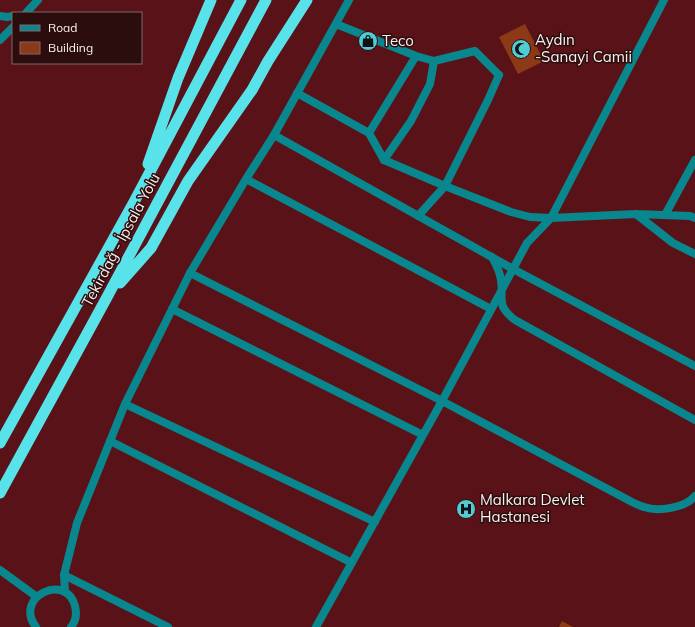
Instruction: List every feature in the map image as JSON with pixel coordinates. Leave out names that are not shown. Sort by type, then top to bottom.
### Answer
[{"type":"highway","points":[[134,202],[178,78],[211,0]]},
{"type":"highway","name":"Tekirdağ - İpsala Yolu","points":[[0,443],[134,202],[241,0]]},
{"type":"highway","name":"Tekirdağ - İpsala Yolu","points":[[0,493],[266,0]]},
{"type":"highway","points":[[106,299],[151,248],[188,181],[252,90],[268,61],[308,0]]},
{"type":"street","points":[[27,12],[38,0]]},
{"type":"street","points":[[65,592],[64,575],[77,523],[126,404],[190,273],[274,135],[350,0]]},
{"type":"street","points":[[316,627],[442,401],[527,243],[552,218],[664,0]]},
{"type":"street","points":[[0,16],[12,16]]},
{"type":"street","points":[[336,24],[416,56],[434,61],[475,51],[498,75],[488,100],[445,186],[418,216]]},
{"type":"street","points":[[0,40],[12,27]]},
{"type":"street","points":[[369,133],[416,56]]},
{"type":"street","points":[[384,160],[411,121],[430,84],[434,61]]},
{"type":"street","points":[[297,93],[369,133],[384,160],[511,212],[530,217],[552,218],[636,214],[693,216]]},
{"type":"street","points":[[274,135],[513,269],[695,366]]},
{"type":"street","points":[[665,215],[695,160]]},
{"type":"street","points":[[246,179],[491,309]]},
{"type":"street","points":[[636,214],[673,243],[695,254]]},
{"type":"street","points":[[491,256],[499,273],[501,282],[501,303],[506,313],[515,320],[695,420]]},
{"type":"street","points":[[190,273],[442,401],[645,508],[661,509],[678,506],[695,496]]},
{"type":"street","points":[[172,309],[423,435]]},
{"type":"street","points":[[126,404],[375,522]]},
{"type":"street","points":[[110,441],[352,563]]},
{"type":"street","points":[[1,571],[37,597]]},
{"type":"street","points":[[64,575],[168,627]]},
{"type":"street","points":[[36,627],[31,618],[30,611],[32,603],[43,592],[50,590],[65,592],[71,597],[77,611],[76,618],[71,627]]},
{"type":"building","name":"Aydın -Sanayi Camii","points":[[525,24],[544,61],[518,74],[499,37]]},
{"type":"building","points":[[562,621],[573,627],[559,627]]},
{"type":"place","name":"Teco","points":[[368,41]]},
{"type":"place","name":"Aydın -Sanayi Camii","points":[[521,49]]},
{"type":"place","name":"Malkara Devlet Hastanesi","points":[[466,509]]}]
